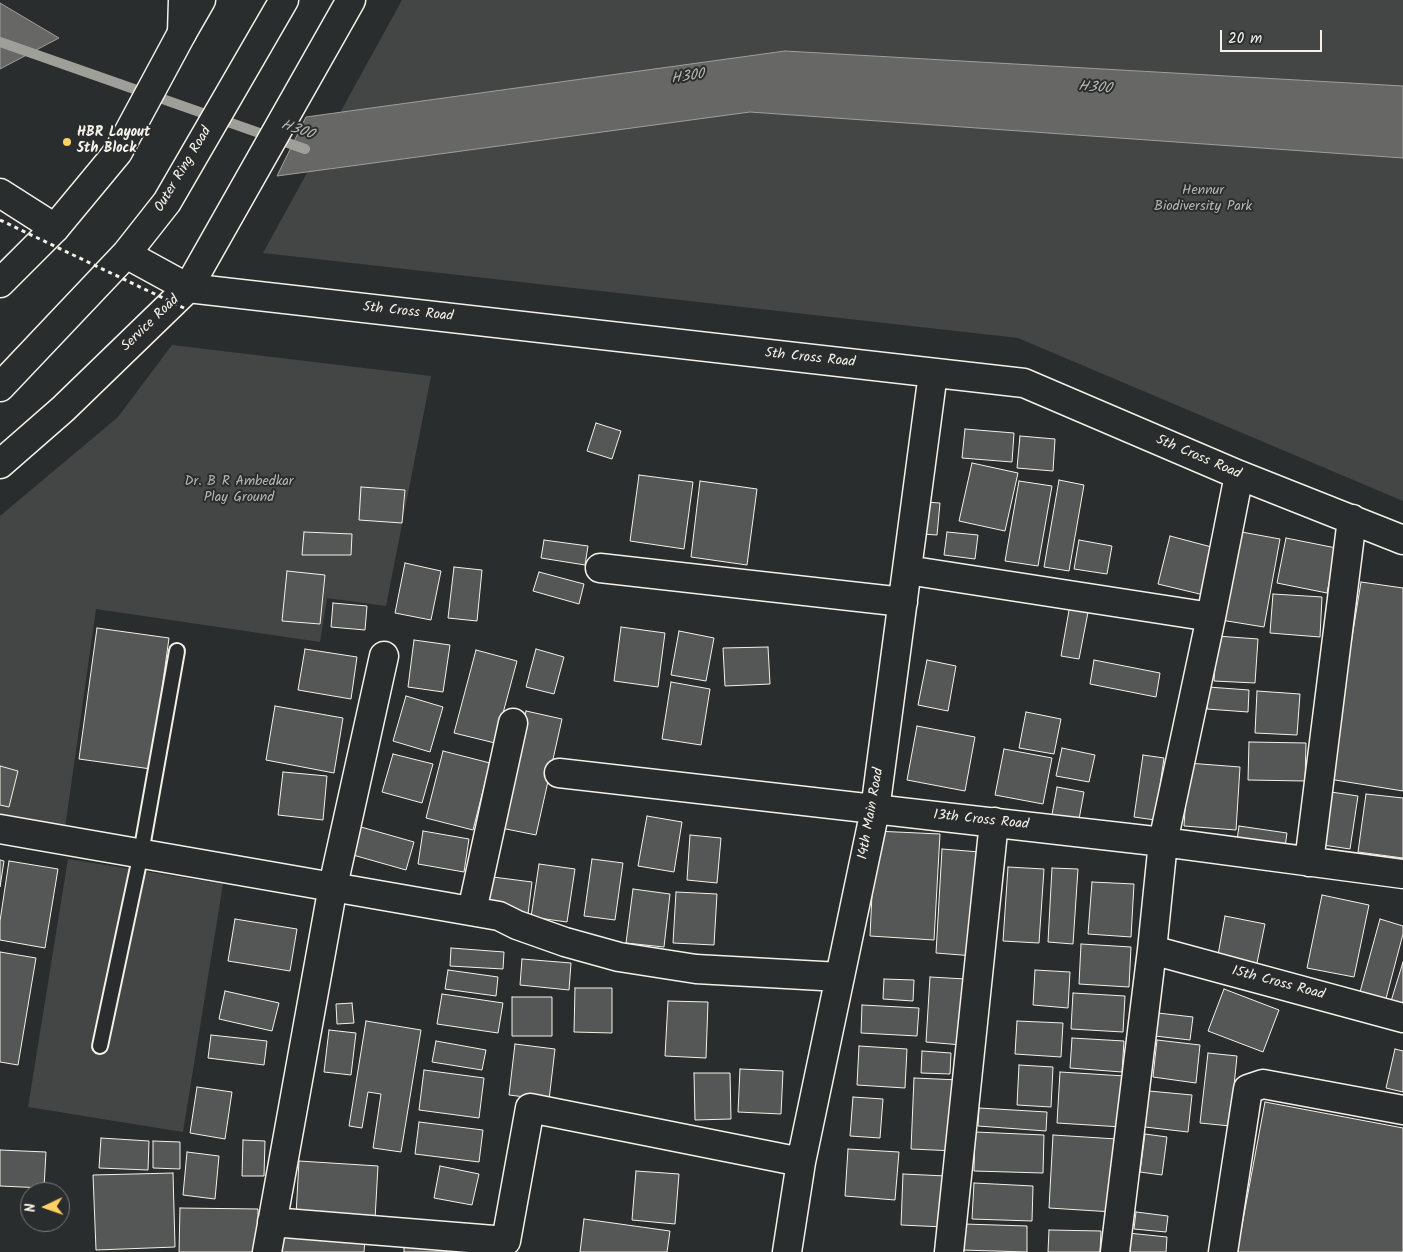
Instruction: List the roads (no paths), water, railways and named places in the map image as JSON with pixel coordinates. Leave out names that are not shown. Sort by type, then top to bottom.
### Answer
[{"type":"main road","points":[[182,33],[183,0]]},
{"type":"main road","points":[[0,283],[55,228],[118,152],[201,0]]},
{"type":"main road","name":"Outer Ring Road","points":[[0,387],[126,254],[167,202],[284,0]]},
{"type":"main road","name":"Service Road","points":[[0,464],[186,298],[264,153],[351,0]]},
{"type":"main road","points":[[0,193],[55,228]]},
{"type":"main road","points":[[126,254],[186,298]]},
{"type":"main road","name":"5th Cross Road","points":[[186,298],[1024,383],[1239,475],[1352,518],[1403,540]]},
{"type":"main road","name":"14th Main Road","points":[[787,1252],[801,1162],[875,810],[933,373]]},
{"type":"main road","points":[[1115,1252],[1152,950],[1163,842],[1239,475]]},
{"type":"main road","points":[[1309,862],[1352,518]]},
{"type":"main road","points":[[600,568],[903,602]]},
{"type":"main road","points":[[907,570],[1211,617]]},
{"type":"main road","points":[[267,1252],[334,886],[384,656]]},
{"type":"main road","points":[[472,911],[513,724]]},
{"type":"main road","name":"13th Cross Road","points":[[559,774],[1163,842],[1403,874]]},
{"type":"main road","points":[[949,1252],[994,822]]},
{"type":"main road","points":[[0,829],[499,916],[517,926],[619,958],[696,968],[840,977]]},
{"type":"main road","name":"15th Cross Road","points":[[1152,950],[1403,1018]]},
{"type":"main road","points":[[1222,1252],[1248,1089],[1263,1084],[1403,1110]]},
{"type":"main road","points":[[272,1222],[506,1241],[530,1108],[801,1162]]},
{"type":"lane","points":[[100,1046],[141,853],[177,651]]},
{"type":"water","points":[[0,3],[59,38],[0,69]]},
{"type":"water","points":[[785,51],[1403,86],[1403,158],[750,112],[277,176],[306,117]]},
{"type":"waterway","name":"H300","points":[[0,42],[305,149]]},
{"type":"place","name":"HBR Layout 5th Block","points":[[67,142]]},
{"type":"park label","name":"Hennur Biodiversity Park","points":[[1203,200]]},
{"type":"park label","name":"Dr. B R Ambedkar Play Ground","points":[[239,492]]}]
